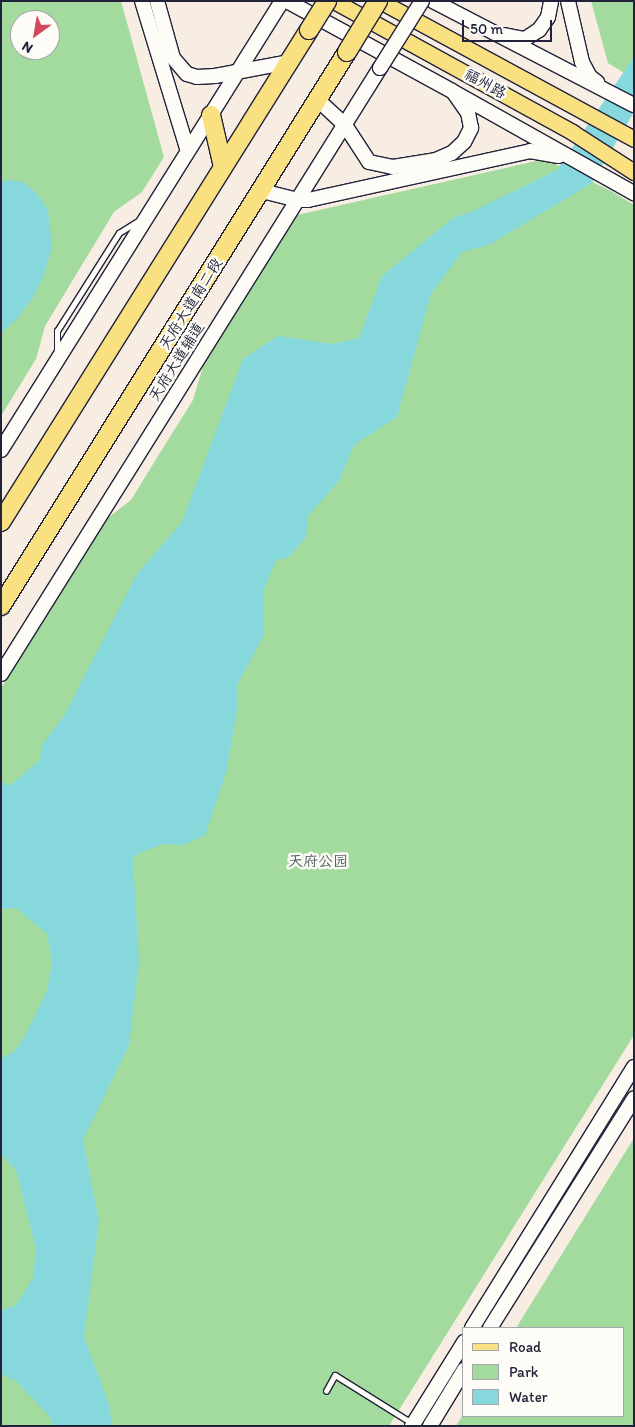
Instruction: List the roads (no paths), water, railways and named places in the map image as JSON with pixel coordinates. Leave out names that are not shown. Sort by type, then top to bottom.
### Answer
[{"type":"highway","points":[[1,522],[327,1]]},
{"type":"highway","name":"天府大道南二段","points":[[1,606],[379,1]]},
{"type":"highway","points":[[211,115],[223,167]]},
{"type":"main road","name":"福州路","points":[[334,1],[572,132],[634,172]]},
{"type":"main road","name":"福州路","points":[[379,1],[634,139]]},
{"type":"street","points":[[142,1],[188,151]]},
{"type":"street","points":[[157,1],[173,58],[187,74],[197,77],[289,62]]},
{"type":"street","name":"天府大道辅道","points":[[1,674],[422,1]]},
{"type":"street","points":[[433,1],[491,33],[634,105]]},
{"type":"street","points":[[491,33],[525,39],[539,30],[548,17],[551,1]]},
{"type":"street","points":[[568,1],[582,62],[590,76],[616,95]]},
{"type":"street","points":[[1,450],[238,71],[282,4],[452,91],[634,193]]},
{"type":"street","points":[[318,100],[345,125],[362,154],[369,162],[376,165],[393,167],[436,160],[452,153],[464,142],[471,128],[468,113],[452,91]]},
{"type":"street","points":[[262,191],[298,200],[308,200],[530,151],[546,152],[579,161]]},
{"type":"street","points":[[473,1327],[634,1067]]},
{"type":"street","points":[[491,1327],[634,1098]]},
{"type":"street","points":[[413,1425],[462,1345]]},
{"type":"street","points":[[430,1426],[462,1373]]},
{"type":"lane","points":[[326,1391],[335,1375],[413,1425]]},
{"type":"water","points":[[634,57],[634,112],[592,183],[489,245],[462,252],[431,294],[397,417],[354,445],[339,481],[308,516],[306,537],[288,558],[276,560],[264,590],[264,635],[237,685],[237,711],[226,773],[205,835],[184,845],[163,844],[140,853],[133,858],[139,962],[129,1045],[83,1140],[99,1220],[84,1337],[109,1404],[112,1426],[53,1426],[51,1418],[16,1381],[1,1374],[1,1311],[16,1305],[33,1278],[36,1249],[16,1170],[1,1154],[1,1058],[13,1053],[24,1038],[47,991],[52,962],[47,934],[16,908],[1,909],[1,781],[9,786],[40,760],[41,746],[64,716],[137,574],[182,522],[243,359],[278,336],[332,344],[359,338],[382,276],[453,218],[473,211],[557,170]]},
{"type":"water","points":[[8,180],[23,182],[36,193],[48,210],[52,246],[44,275],[33,297],[17,319],[1,333],[1,182]]},
{"type":"park label","name":"天府公园","points":[[318,862]]}]
